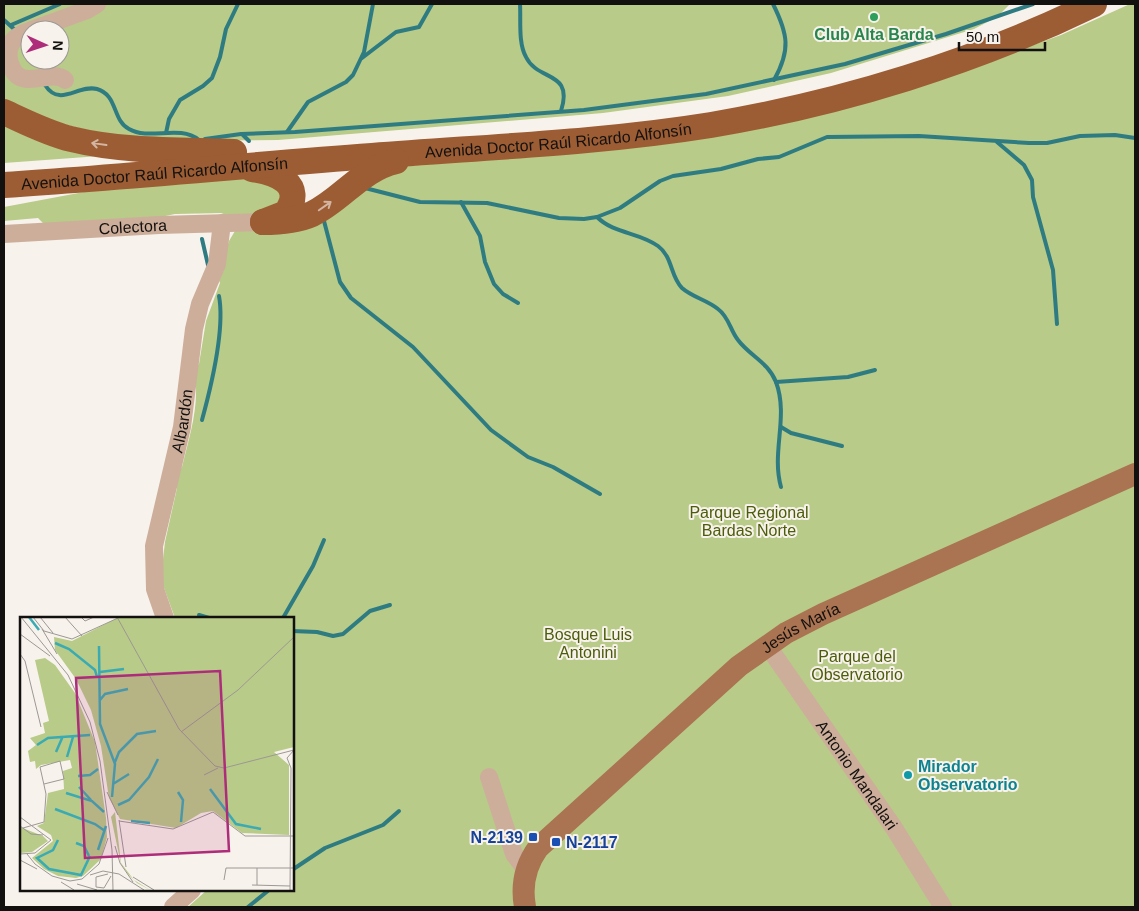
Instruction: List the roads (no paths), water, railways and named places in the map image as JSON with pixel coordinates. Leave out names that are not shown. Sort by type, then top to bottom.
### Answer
[{"type":"highway","name":"Avenida Doctor Raúl Ricardo Alfonsín","points":[[4,185],[131,175],[231,159],[592,124],[729,106],[808,89],[880,70],[978,37],[1061,4]]},
{"type":"highway","name":"Avenida Doctor Raúl Ricardo Alfonsín","points":[[4,171],[443,150],[639,135],[763,115],[863,90],[936,68],[1034,31],[1094,4]]},
{"type":"highway","points":[[4,112],[50,132],[84,142],[231,159],[274,173],[286,180],[290,186],[292,200],[286,213],[263,222]]},
{"type":"highway","points":[[263,222],[294,220],[312,214],[327,205],[372,169],[391,162],[443,150]]},
{"type":"highway","points":[[4,203],[131,175]]},
{"type":"main road","name":"Jesús María","points":[[526,870],[533,855],[544,841],[739,666],[767,645],[823,614],[1135,474]]},
{"type":"main road","points":[[525,907],[523,885],[526,870]]},
{"type":"street","points":[[59,20],[87,10],[97,4]]},
{"type":"street","points":[[20,35],[11,44],[9,56],[13,70],[26,79],[58,76],[64,80]]},
{"type":"street","name":"Colectora","points":[[4,234],[263,222]]},
{"type":"street","name":"Albardón","points":[[166,617],[155,588],[154,546],[182,427],[194,329],[200,304],[218,259],[222,223]]},
{"type":"street","name":"Antonio Mandalari","points":[[767,645],[894,828],[942,907]]},
{"type":"street","points":[[489,777],[514,854],[526,870]]},
{"type":"street","points":[[172,907],[191,891]]},
{"type":"waterway","points":[[11,25],[60,4]]},
{"type":"waterway","points":[[166,133],[169,119],[180,100],[212,78],[220,57],[226,29],[238,4]]},
{"type":"waterway","points":[[287,132],[308,102],[346,82],[353,75],[364,52],[373,4]]},
{"type":"waterway","points":[[362,58],[396,32],[419,27],[432,4]]},
{"type":"waterway","points":[[520,4],[523,51],[531,65],[559,82],[563,89],[564,98],[561,111]]},
{"type":"waterway","points":[[773,4],[782,24],[786,42],[783,60],[774,80]]},
{"type":"waterway","points":[[205,139],[241,134],[295,132],[584,110],[706,94],[845,64],[946,34],[1033,4]]},
{"type":"waterway","points":[[4,20],[14,29]]},
{"type":"waterway","points":[[45,85],[51,92],[57,95],[70,94],[90,88],[97,89],[104,92],[112,102],[120,120],[129,129],[146,134],[183,133],[199,140]]},
{"type":"waterway","points":[[242,134],[249,141]]},
{"type":"waterway","points":[[365,188],[420,202],[487,203],[559,218],[584,219],[597,217],[620,208],[660,181],[673,176],[721,169],[758,159],[779,157],[827,137],[919,136],[1029,143],[1047,143],[1080,136],[1115,135],[1135,138]]},
{"type":"waterway","points":[[997,142],[1024,165],[1032,180],[1033,197],[1053,270],[1057,324]]},
{"type":"waterway","points":[[461,202],[480,236],[485,262],[494,284],[503,294],[518,303]]},
{"type":"waterway","points":[[597,217],[611,227],[651,241],[663,250],[675,278],[682,288],[722,312],[738,340],[773,375],[780,395],[781,408],[778,461],[781,487]]},
{"type":"waterway","points":[[324,221],[340,282],[351,298],[413,347],[491,430],[528,457],[553,467],[600,494]]},
{"type":"waterway","points":[[202,239],[208,265]]},
{"type":"waterway","points":[[202,420],[219,341],[219,296]]},
{"type":"waterway","points":[[776,382],[848,377],[875,370]]},
{"type":"waterway","points":[[781,427],[791,433],[842,446]]},
{"type":"waterway","points":[[284,617],[313,566],[324,540]]},
{"type":"waterway","points":[[294,631],[317,632],[333,636],[343,634],[370,611],[390,605]]},
{"type":"waterway","points":[[199,615],[206,617]]},
{"type":"waterway","points":[[294,869],[325,848],[383,825],[399,811]]},
{"type":"waterway","points":[[248,907],[268,891]]},
{"type":"place","name":"Club Alta Barda","points":[[874,17]]},
{"type":"place","name":"Mirador Observatorio","points":[[908,775]]},
{"type":"place","name":"N-2139","points":[[533,837]]},
{"type":"place","name":"N-2117","points":[[556,842]]},
{"type":"park label","name":"Parque Regional Bardas Norte","points":[[749,521]]},
{"type":"park label","name":"Bosque Luis Antonini","points":[[588,643]]},
{"type":"park label","name":"Parque del Observatorio","points":[[857,665]]}]
